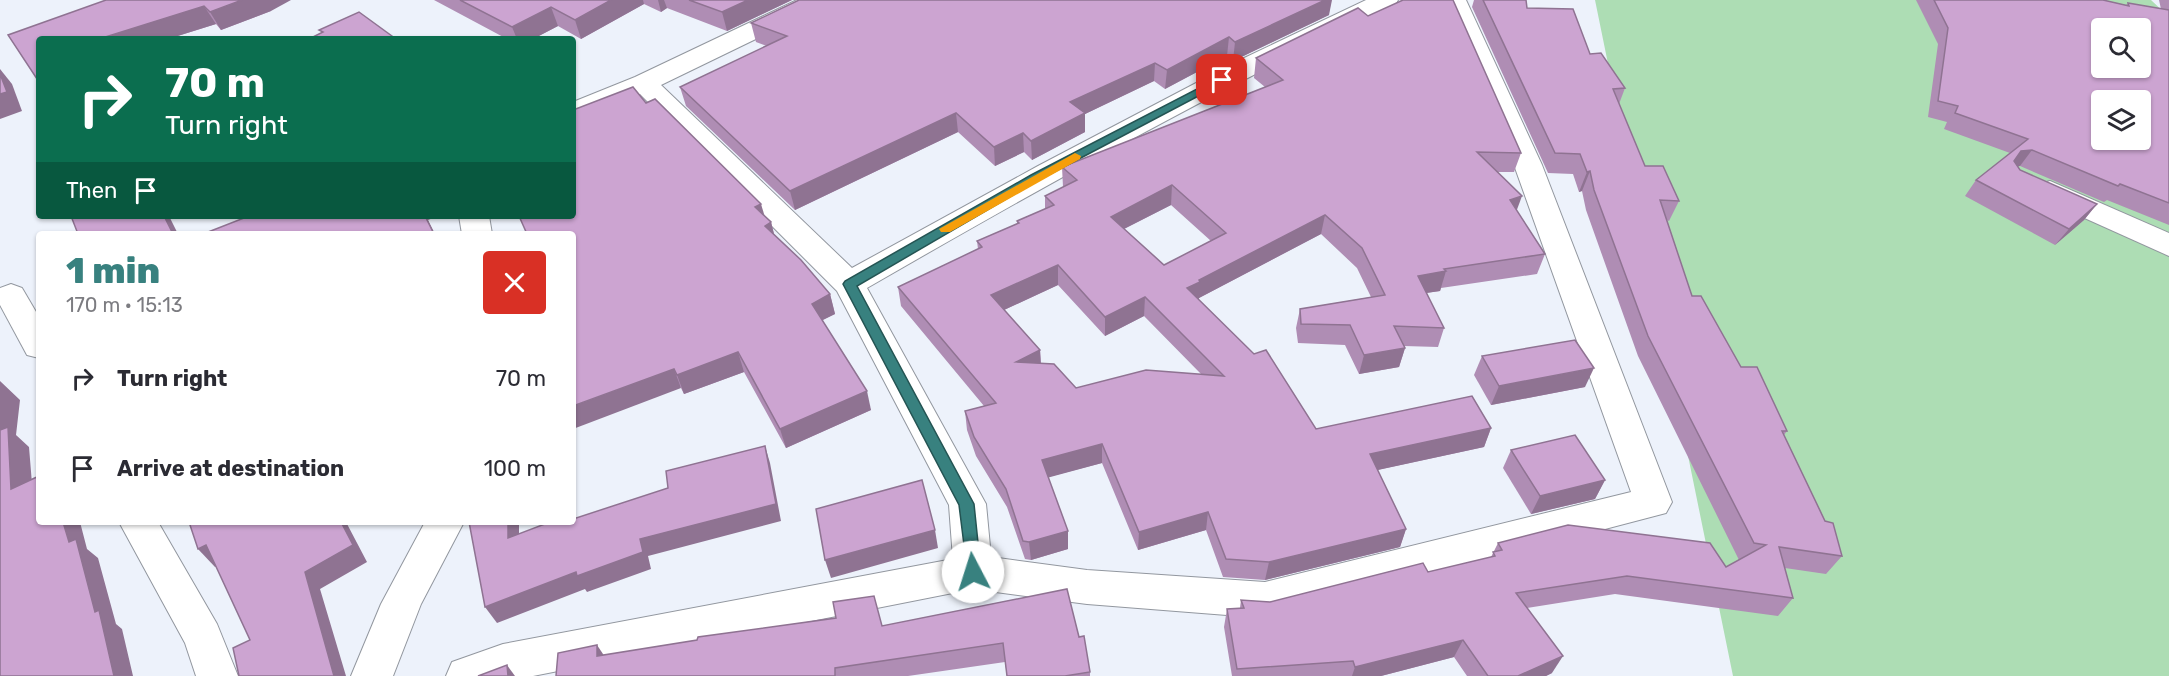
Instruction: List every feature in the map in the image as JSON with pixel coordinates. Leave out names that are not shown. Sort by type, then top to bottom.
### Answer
[{"type":"street","points":[[576,111],[644,83],[817,0]]},
{"type":"street","points":[[849,284],[1035,177],[1284,47],[1386,0]]},
{"type":"street","points":[[467,676],[503,663],[973,572],[1087,587],[1265,600],[1653,502],[1528,165],[1454,0]]},
{"type":"street","points":[[644,83],[849,284],[967,504],[973,572]]},
{"type":"street","points":[[2029,182],[2169,245]]},
{"type":"street","points":[[17,295],[36,339]]},
{"type":"street","points":[[140,525],[203,637],[217,676]]},
{"type":"street","points":[[372,676],[383,642],[413,576],[443,525]]},
{"type":"green space","points":[[1595,0],[2151,0],[2169,17],[2169,676],[1733,676]]},
{"type":"building","points":[[106,0],[242,0],[210,12],[204,6],[109,36],[36,36],[36,77],[8,35]]},
{"type":"building","points":[[460,0],[611,0],[575,20],[551,7],[512,27]]},
{"type":"building","points":[[689,0],[748,0],[722,12]]},
{"type":"building","points":[[799,0],[1325,0],[1235,42],[1229,37],[1167,70],[1155,63],[1070,102],[1085,113],[1031,141],[1023,133],[994,147],[956,113],[790,191],[680,87],[787,36],[751,23]]},
{"type":"building","points":[[1403,0],[1453,0],[1521,153],[1477,152],[1522,196],[1510,200],[1545,254],[1444,269],[1446,271],[1418,276],[1444,328],[1394,326],[1405,348],[1364,355],[1350,325],[1301,324],[1300,309],[1385,295],[1362,248],[1325,215],[1187,288],[1254,354],[1266,350],[1316,429],[1472,396],[1491,428],[1370,454],[1406,529],[1269,562],[1226,559],[1208,512],[1139,532],[1102,444],[1042,460],[1068,531],[1029,542],[1023,541],[1006,489],[974,437],[965,411],[996,403],[898,287],[982,247],[977,241],[1054,205],[1045,196],[1077,180],[1062,167],[1283,80],[1256,58],[1358,8],[1368,16]],"holes":[[[1172,185],[1226,233],[1164,265],[1111,217]],[[1058,265],[1105,317],[1145,297],[1224,376],[1146,370],[1076,388],[1054,364],[1016,362],[1040,350],[991,295]]]},
{"type":"building","points":[[1483,0],[1526,0],[1527,8],[1573,9],[1590,54],[1601,53],[1625,88],[1613,89],[1645,166],[1663,166],[1679,201],[1660,200],[1692,296],[1701,296],[1741,367],[1757,367],[1787,431],[1782,431],[1825,521],[1833,523],[1842,556],[1779,547],[1793,598],[1627,576],[1516,593],[1563,656],[1518,676],[1488,676],[1463,640],[1355,667],[1353,661],[1237,669],[1227,609],[1244,608],[1241,600],[1270,602],[1423,563],[1428,572],[1495,556],[1493,552],[1502,550],[1498,543],[1568,525],[1710,543],[1726,567],[1766,545],[1754,543],[1648,336],[1594,190],[1590,171],[1587,172],[1580,154],[1555,153]]},
{"type":"building","points":[[1934,0],[2103,0],[2129,6],[2128,3],[2169,10],[2169,203],[2120,184],[2118,186],[2032,150],[2021,151],[2014,161],[2020,170],[2097,204],[2069,229],[1976,180],[2028,139],[1955,113],[1958,106],[1938,101],[1948,28]]},
{"type":"building","points":[[359,12],[392,36],[315,36],[323,32],[319,30]]},
{"type":"building","points":[[0,74],[7,92],[0,94]]},
{"type":"building","points":[[633,87],[646,103],[655,99],[761,204],[755,207],[771,222],[765,226],[801,260],[830,294],[812,304],[867,391],[780,429],[738,352],[677,375],[674,369],[576,405],[576,231],[526,231],[520,219],[576,219],[576,109]]},
{"type":"building","points":[[72,219],[166,219],[172,231],[77,231]]},
{"type":"building","points":[[241,219],[426,219],[432,231],[211,231]]},
{"type":"building","points":[[1575,340],[1594,368],[1499,386],[1482,356]]},
{"type":"building","points":[[8,427],[11,489],[36,477],[36,525],[64,525],[69,542],[76,539],[95,612],[99,610],[114,676],[0,676],[0,430]]},
{"type":"building","points":[[1575,435],[1605,480],[1540,496],[1511,450]]},
{"type":"building","points":[[765,446],[776,504],[640,539],[643,552],[577,576],[576,572],[485,607],[470,525],[508,525],[508,538],[542,525],[576,525],[576,518],[668,488],[666,471]]},
{"type":"building","points":[[922,480],[935,530],[825,560],[816,509]]},
{"type":"building","points":[[190,525],[343,525],[353,545],[305,572],[334,676],[239,676],[233,648],[250,640],[206,545],[198,549]]},
{"type":"building","points":[[1067,589],[1079,637],[1084,636],[1090,672],[1065,676],[1007,676],[1003,643],[835,668],[835,676],[556,676],[558,653],[597,645],[597,656],[697,640],[698,637],[836,618],[833,602],[874,596],[882,626]]},
{"type":"building","points":[[507,665],[508,676],[478,676]]},
{"type":"slow traffic","points":[[946,229],[1075,156]]},
{"type":"route","points":[[973,572],[967,504],[849,284],[1035,177],[1222,80]]}]
